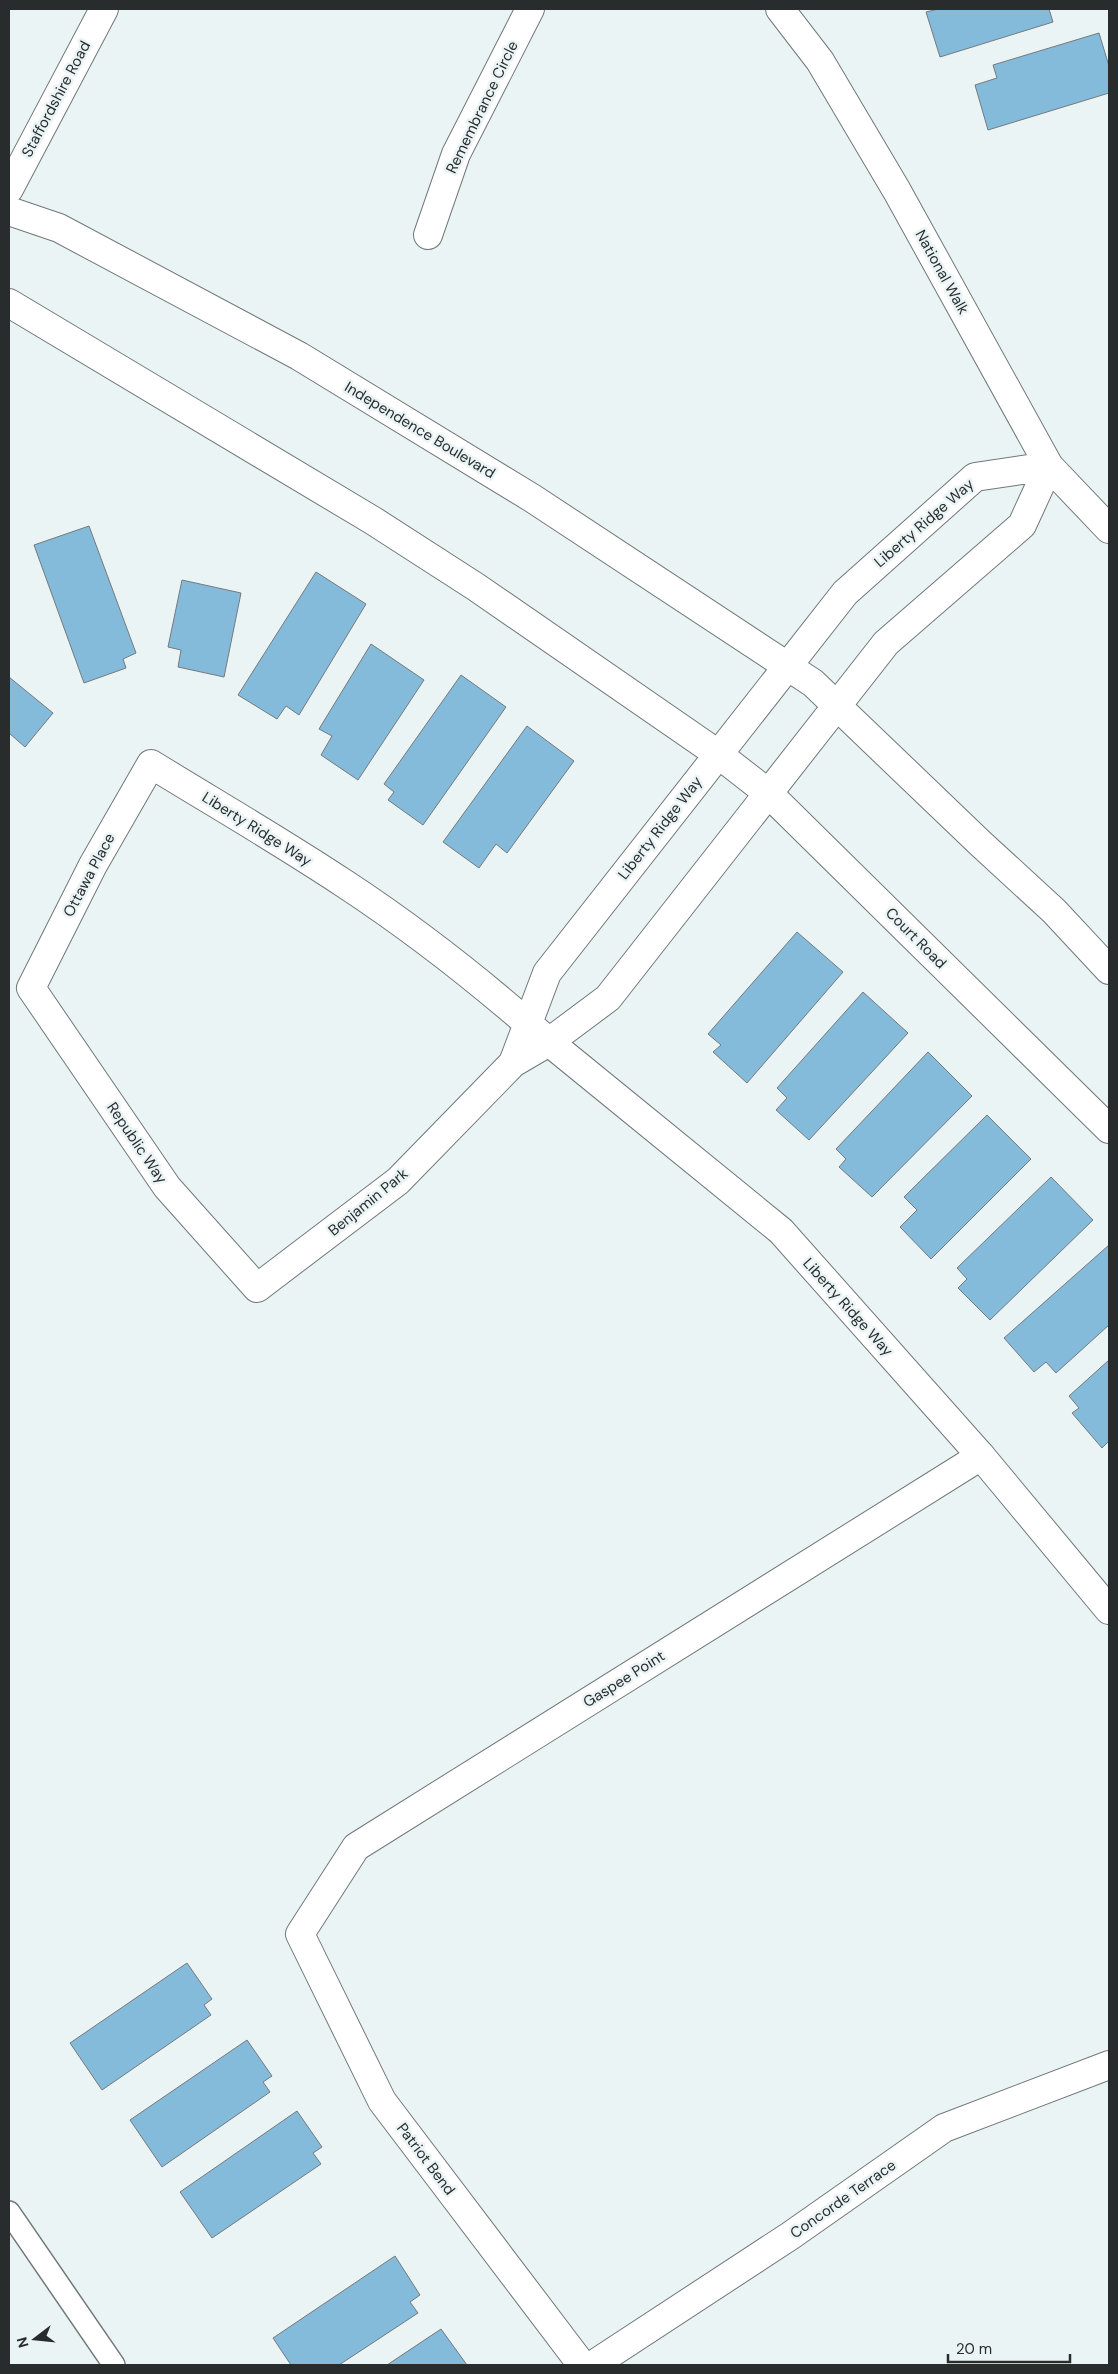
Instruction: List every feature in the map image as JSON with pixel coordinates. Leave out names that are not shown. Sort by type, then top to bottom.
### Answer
[{"type":"street","name":"Staffordshire Road","points":[[9,189],[104,9]]},
{"type":"street","name":"Remembrance Circle","points":[[428,235],[456,154],[530,9]]},
{"type":"street","name":"National Walk","points":[[780,9],[820,61],[897,191],[1049,466],[1109,529]]},
{"type":"street","name":"Independence Boulevard","points":[[9,211],[59,228],[299,356],[532,498],[786,668],[813,683],[837,706]]},
{"type":"street","points":[[9,303],[372,520],[476,587],[718,754]]},
{"type":"street","name":"Liberty Ridge Way","points":[[513,1063],[548,973],[845,593],[975,477],[1049,466]]},
{"type":"street","points":[[513,1063],[549,1042],[608,998],[886,643],[1022,525],[1049,466]]},
{"type":"street","points":[[837,706],[1054,911],[1109,970]]},
{"type":"street","name":"Court Road","points":[[718,754],[768,793],[1109,1129]]},
{"type":"street","name":"Liberty Ridge Way","points":[[151,764],[346,884],[484,985],[549,1042],[781,1231],[981,1456],[1109,1610]]},
{"type":"street","name":"Ottawa Place","points":[[31,988],[93,865],[151,764]]},
{"type":"street","name":"Republic Way","points":[[31,988],[167,1187],[256,1288]]},
{"type":"street","name":"Benjamin Park","points":[[256,1288],[398,1181],[513,1063]]},
{"type":"street","name":"Gaspee Point","points":[[300,1934],[356,1847],[981,1456]]},
{"type":"street","name":"Patriot Bend","points":[[300,1934],[382,2101],[582,2365]]},
{"type":"street","name":"Concorde Terrace","points":[[593,2365],[790,2236],[944,2128],[1109,2065]]},
{"type":"lane","points":[[9,2212],[114,2365]]},
{"type":"building","points":[[938,9],[1049,9],[1053,22],[940,57],[926,12]]},
{"type":"building","points":[[1099,33],[1109,66],[1109,93],[988,130],[975,85],[997,78],[993,65]]},
{"type":"building","points":[[89,526],[136,653],[123,659],[126,668],[84,683],[34,545]]},
{"type":"building","points":[[316,572],[366,604],[299,715],[286,706],[277,719],[238,695]]},
{"type":"building","points":[[182,580],[241,593],[224,677],[178,667],[181,650],[168,647]]},
{"type":"building","points":[[371,644],[424,680],[358,780],[321,755],[332,736],[319,729]]},
{"type":"building","points":[[461,675],[506,707],[423,825],[388,800],[394,792],[384,784]]},
{"type":"building","points":[[9,677],[53,713],[25,747],[9,733]]},
{"type":"building","points":[[527,726],[574,761],[507,853],[496,844],[479,868],[443,842]]},
{"type":"building","points":[[797,932],[843,972],[747,1083],[713,1052],[721,1045],[708,1034]]},
{"type":"building","points":[[863,992],[908,1033],[809,1140],[776,1110],[787,1098],[777,1088]]},
{"type":"building","points":[[928,1052],[972,1096],[872,1197],[839,1167],[846,1159],[836,1149]]},
{"type":"building","points":[[987,1115],[1031,1159],[931,1259],[900,1227],[917,1210],[904,1197]]},
{"type":"building","points":[[1051,1177],[1093,1220],[990,1320],[958,1288],[967,1279],[957,1268]]},
{"type":"building","points":[[1109,1245],[1109,1325],[1056,1373],[1046,1362],[1034,1372],[1004,1338]]},
{"type":"building","points":[[1109,1360],[1109,1441],[1102,1448],[1072,1413],[1079,1408],[1069,1396]]},
{"type":"building","points":[[187,1963],[212,1999],[204,2005],[211,2015],[102,2090],[70,2043]]},
{"type":"building","points":[[247,2040],[272,2076],[263,2082],[270,2092],[162,2167],[130,2120]]},
{"type":"building","points":[[297,2111],[322,2147],[313,2153],[321,2164],[212,2238],[180,2192]]},
{"type":"building","points":[[395,2256],[420,2295],[410,2302],[418,2313],[339,2365],[291,2365],[273,2338]]},
{"type":"building","points":[[441,2329],[467,2365],[387,2365]]}]
